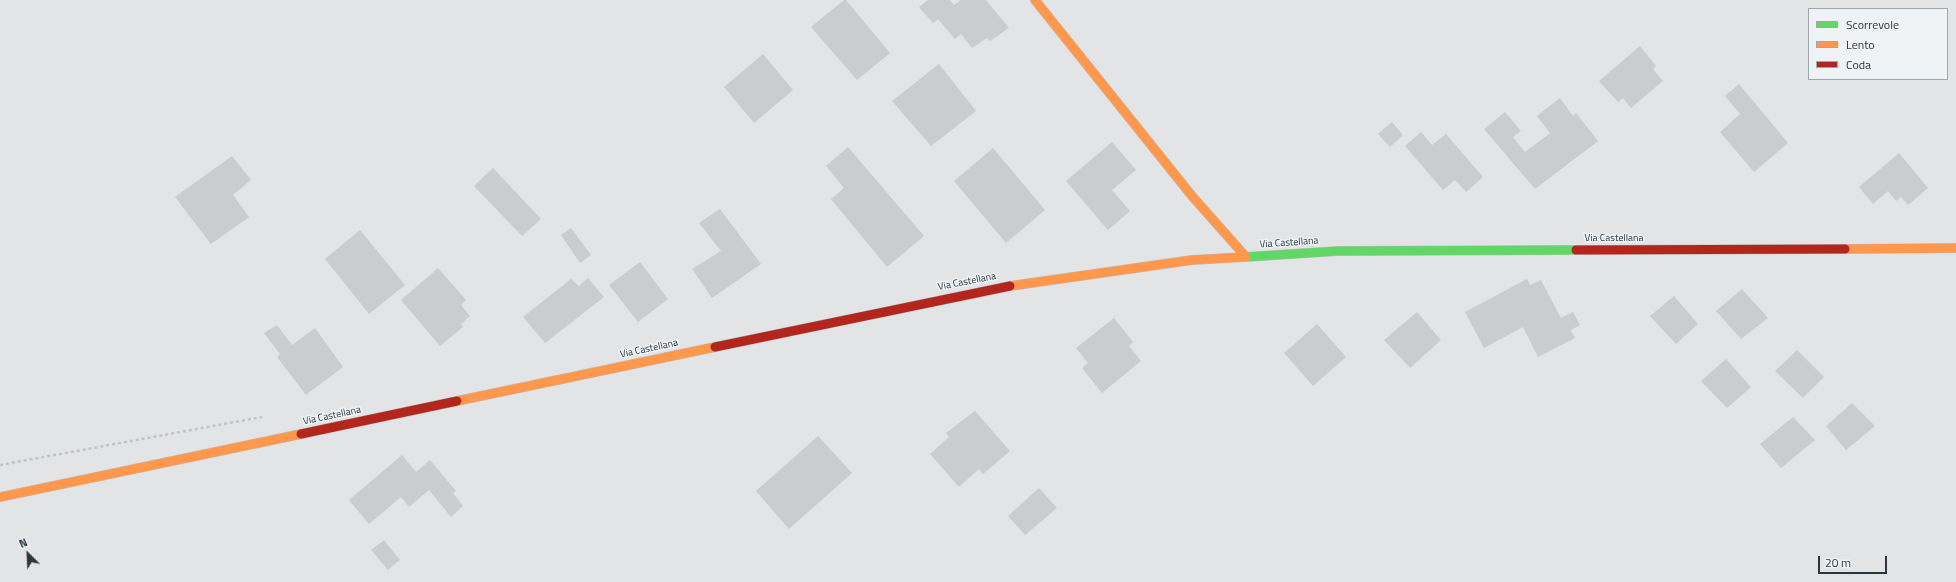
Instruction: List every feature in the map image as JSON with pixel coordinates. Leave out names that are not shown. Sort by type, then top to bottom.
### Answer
[{"type":"street","points":[[1035,0],[1192,196],[1246,257]]},
{"type":"street","name":"Via Castellana","points":[[0,497],[994,288],[1192,260],[1338,251],[1956,248]]},
{"type":"building","points":[[844,0],[846,0],[890,53],[857,80],[811,27]]},
{"type":"building","points":[[928,0],[950,0],[954,5],[961,0],[986,0],[1009,28],[990,41],[987,38],[972,48],[961,34],[955,39],[938,19],[933,23],[919,7]]},
{"type":"building","points":[[1640,46],[1656,66],[1653,69],[1663,81],[1631,108],[1623,98],[1618,102],[1599,81]]},
{"type":"building","points":[[763,54],[793,90],[754,123],[724,87]]},
{"type":"building","points":[[939,64],[976,111],[931,146],[892,101]]},
{"type":"building","points":[[1739,84],[1788,143],[1754,172],[1720,132],[1740,114],[1725,96]]},
{"type":"building","points":[[1560,98],[1573,116],[1576,113],[1598,141],[1535,189],[1484,129],[1505,112],[1521,131],[1513,137],[1525,152],[1550,133],[1537,116]]},
{"type":"building","points":[[1392,122],[1403,135],[1390,147],[1378,134]]},
{"type":"building","points":[[1421,132],[1432,145],[1446,134],[1483,177],[1466,192],[1455,180],[1443,190],[1405,146]]},
{"type":"building","points":[[1112,142],[1136,170],[1112,190],[1130,211],[1108,230],[1066,181]]},
{"type":"building","points":[[848,147],[924,236],[887,267],[831,199],[844,188],[826,166]]},
{"type":"building","points":[[993,148],[1045,210],[1006,243],[954,181]]},
{"type":"building","points":[[1899,153],[1928,188],[1908,205],[1901,197],[1896,201],[1888,191],[1873,204],[1859,187]]},
{"type":"building","points":[[232,156],[251,180],[233,195],[249,217],[211,244],[175,197]]},
{"type":"building","points":[[493,168],[541,219],[522,236],[474,186]]},
{"type":"building","points":[[720,209],[761,264],[712,298],[692,269],[721,251],[699,223]]},
{"type":"building","points":[[571,228],[591,255],[580,263],[561,235]]},
{"type":"building","points":[[360,230],[405,285],[369,314],[325,259]]},
{"type":"building","points":[[640,262],[668,299],[638,322],[609,285]]},
{"type":"building","points":[[438,268],[466,300],[461,305],[470,316],[461,324],[463,327],[440,346],[401,300]]},
{"type":"building","points":[[588,278],[604,297],[545,343],[523,317],[571,279],[579,286]]},
{"type":"building","points":[[1527,279],[1530,285],[1541,280],[1561,318],[1573,312],[1580,325],[1571,330],[1575,338],[1538,357],[1523,327],[1484,348],[1465,312]]},
{"type":"building","points":[[1742,289],[1768,318],[1741,339],[1716,311]]},
{"type":"building","points":[[1674,296],[1698,324],[1676,344],[1650,316]]},
{"type":"building","points":[[1417,312],[1441,340],[1410,368],[1384,340]]},
{"type":"building","points":[[1114,318],[1133,342],[1129,346],[1141,361],[1102,393],[1082,368],[1088,363],[1076,348]]},
{"type":"building","points":[[1317,324],[1346,357],[1313,386],[1284,353]]},
{"type":"building","points":[[277,325],[292,345],[315,328],[343,367],[306,395],[277,357],[280,354],[264,333]]},
{"type":"building","points":[[1797,350],[1824,377],[1803,398],[1775,371]]},
{"type":"building","points":[[1726,359],[1751,387],[1727,408],[1701,381]]},
{"type":"building","points":[[1852,403],[1875,426],[1846,450],[1826,426]]},
{"type":"building","points":[[975,411],[1010,451],[983,474],[979,469],[959,487],[930,454],[949,437],[946,433]]},
{"type":"building","points":[[1793,417],[1815,440],[1781,468],[1760,444]]},
{"type":"building","points":[[818,436],[852,473],[789,529],[756,491]]},
{"type":"building","points":[[402,455],[416,472],[430,460],[456,491],[453,493],[463,506],[451,517],[429,490],[409,507],[401,497],[369,524],[349,500]]},
{"type":"building","points":[[1039,488],[1057,508],[1025,535],[1008,516]]},
{"type":"building","points":[[384,540],[400,560],[388,570],[371,550]]},
{"type":"traffic: fast","points":[[1245,257],[1338,251],[1576,250]]},
{"type":"traffic: slow","points":[[1035,0],[1192,196],[1246,257]]},
{"type":"traffic: slow","points":[[1845,249],[1956,248]]},
{"type":"traffic: slow","points":[[1010,286],[1192,260],[1245,257]]},
{"type":"traffic: slow","points":[[457,401],[715,347]]},
{"type":"traffic: slow","points":[[0,497],[301,434]]},
{"type":"traffic: jam","points":[[1576,250],[1845,249]]},
{"type":"traffic: jam","points":[[715,347],[1010,286]]},
{"type":"traffic: jam","points":[[301,434],[457,401]]}]
